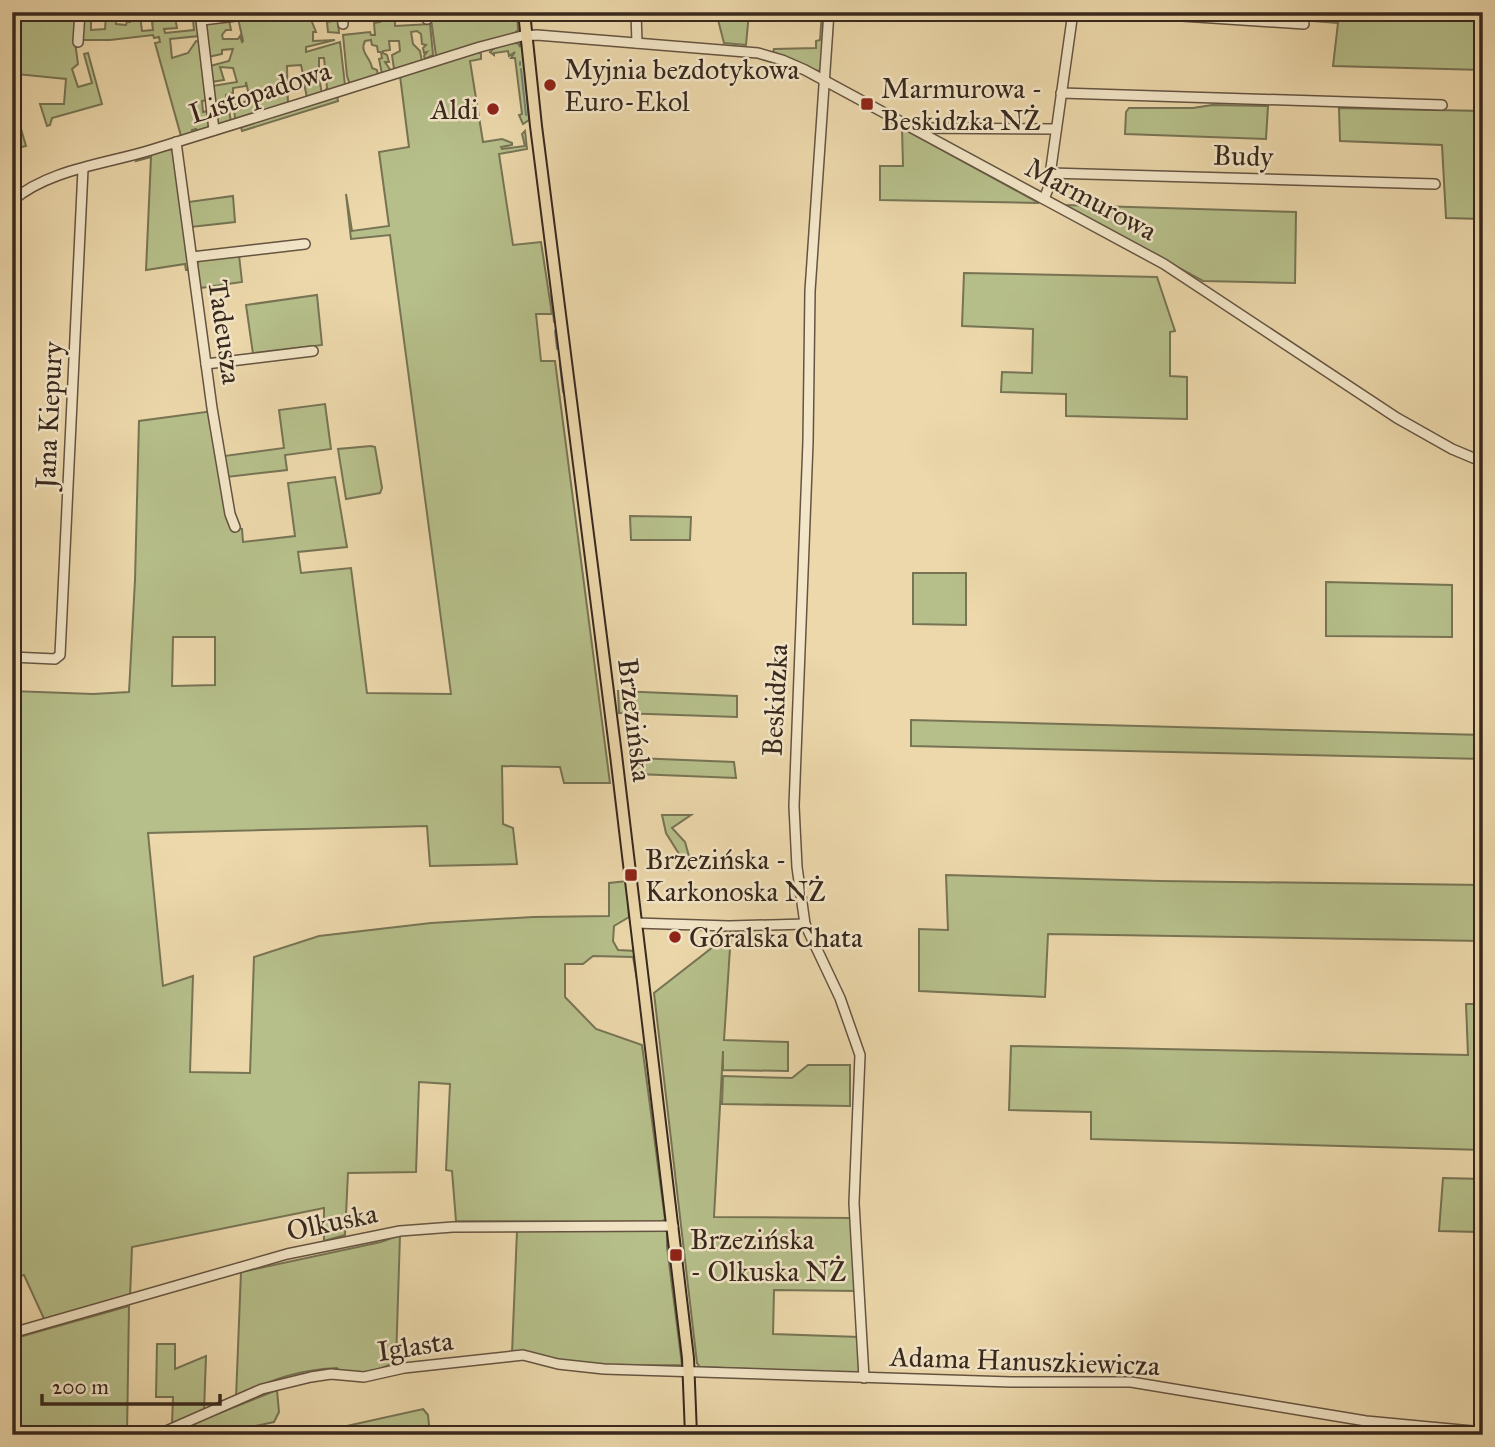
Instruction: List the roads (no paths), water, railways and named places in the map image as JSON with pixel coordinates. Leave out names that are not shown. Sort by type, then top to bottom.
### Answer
[{"type":"main road","name":"Brzezińska","points":[[524,12],[673,1226],[690,1371],[691,1435]]},
{"type":"street","points":[[78,42],[79,12]]},
{"type":"street","points":[[342,12],[343,24]]},
{"type":"street","points":[[636,12],[637,43]]},
{"type":"street","name":"Beskidzka","points":[[829,12],[810,291],[808,442],[795,772],[797,867],[805,924],[839,998],[860,1055],[854,1203],[864,1378]]},
{"type":"street","points":[[1044,200],[1073,12]]},
{"type":"street","points":[[1122,12],[1304,24]]},
{"type":"street","points":[[214,130],[201,16],[253,13]]},
{"type":"street","name":"Marmurowa","points":[[526,36],[758,53],[788,62],[1164,264],[1397,418],[1452,449],[1483,462]]},
{"type":"street","name":"Listopadowa","points":[[12,201],[38,184],[83,169],[480,47],[526,36]]},
{"type":"street","points":[[1061,93],[1442,105]]},
{"type":"street","points":[[911,128],[1056,129]]},
{"type":"street","name":"Tadeusza","points":[[176,142],[206,364],[230,513],[235,527]]},
{"type":"street","name":"Jana Kiepury","points":[[12,657],[55,659],[60,655],[83,169]]},
{"type":"street","name":"Budy","points":[[1050,173],[1435,184]]},
{"type":"street","points":[[192,257],[305,244]]},
{"type":"street","points":[[206,364],[313,351]]},
{"type":"street","points":[[636,923],[729,926],[805,924]]},
{"type":"street","name":"Olkuska","points":[[12,1333],[287,1254],[400,1231],[453,1227],[673,1226]]},
{"type":"street","name":"Iglasta","points":[[158,1435],[262,1389],[323,1375],[364,1377],[404,1368],[523,1355],[558,1364],[604,1369],[690,1371]]},
{"type":"street","name":"Adama Hanuszkiewicza","points":[[690,1371],[1011,1382],[1131,1382],[1366,1421],[1483,1432]]},
{"type":"waterway","points":[[521,69],[526,115]]},
{"type":"waterway","points":[[551,296],[554,322]]},
{"type":"waterway","points":[[555,331],[557,349]]},
{"type":"waterway","points":[[560,365],[563,392]]},
{"type":"place","name":"Myjnia bezdotykowa Euro-Ekol","points":[[550,85]]},
{"type":"place","name":"Marmurowa - Beskidzka NŻ","points":[[867,104]]},
{"type":"place","name":"Aldi","points":[[493,109]]},
{"type":"place","name":"Brzezińska - Karkonoska NŻ","points":[[631,875]]},
{"type":"place","name":"Góralska Chata","points":[[675,937]]},
{"type":"place","name":"Brzezińska - Olkuska NŻ","points":[[676,1255]]}]
